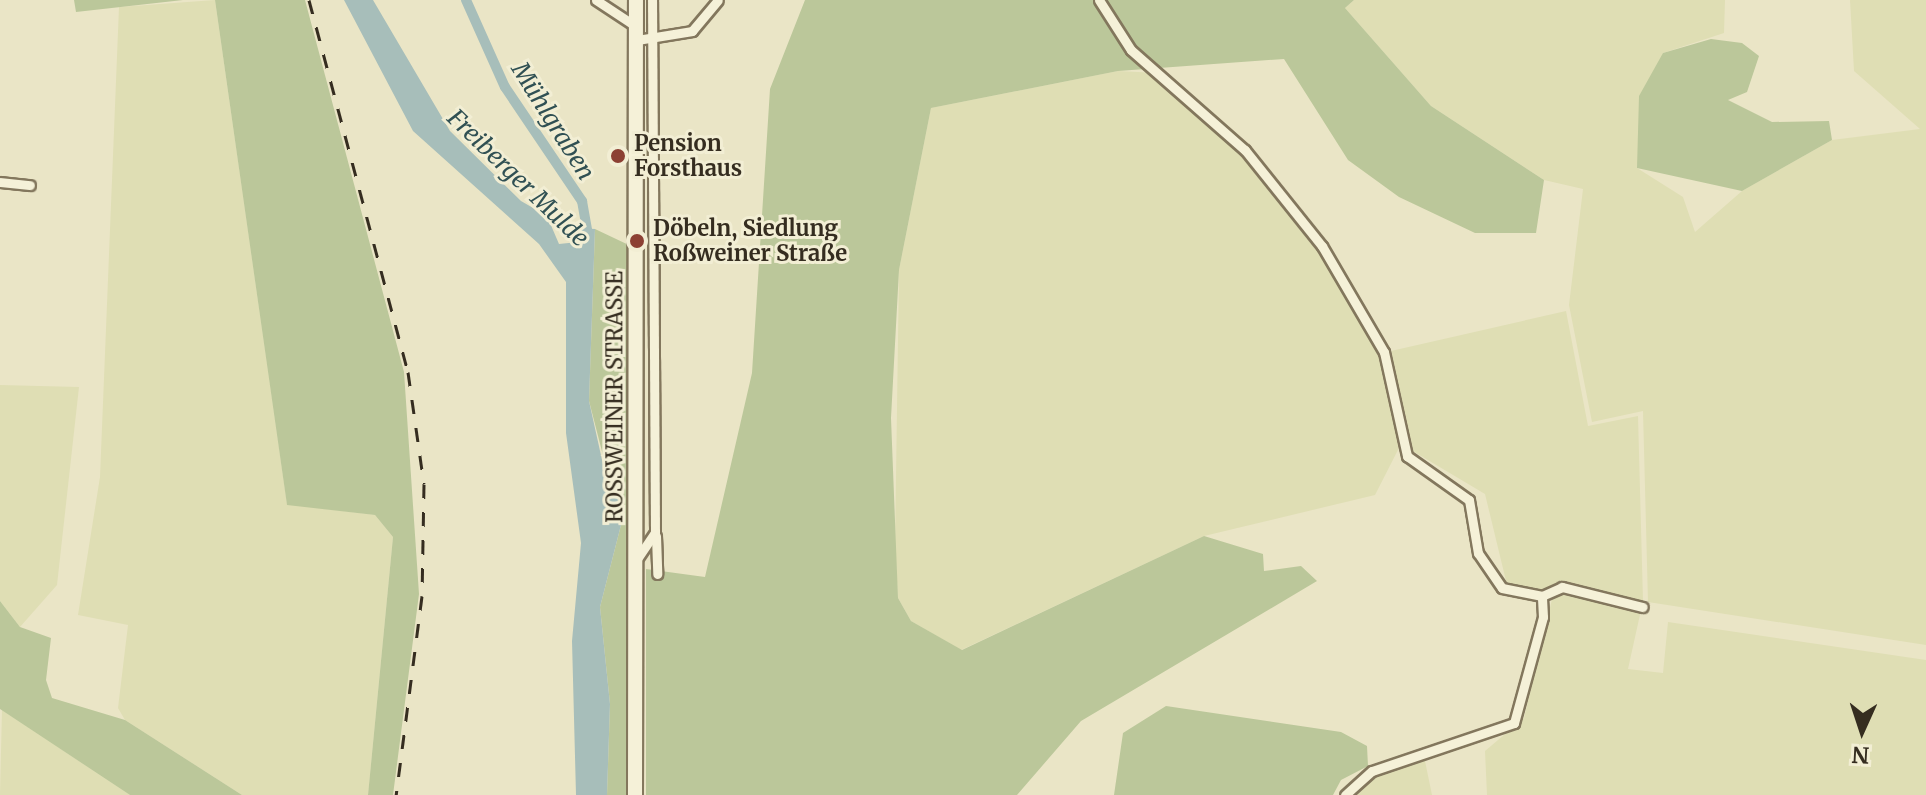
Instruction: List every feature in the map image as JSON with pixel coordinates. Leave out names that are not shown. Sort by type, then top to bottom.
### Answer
[{"type":"main road","name":"ROSSWEINER STRASSE","points":[[635,795],[636,0]]},
{"type":"street","points":[[596,0],[637,33],[655,39],[692,31],[718,0]]},
{"type":"street","points":[[652,0],[655,39],[657,574]]},
{"type":"street","points":[[1099,0],[1131,50],[1245,150],[1322,246],[1384,352],[1407,456],[1469,500],[1478,553],[1502,588],[1542,596],[1562,587],[1643,607]]},
{"type":"street","points":[[637,115],[655,116]]},
{"type":"street","points":[[0,182],[30,185]]},
{"type":"street","points":[[637,213],[655,212]]},
{"type":"street","points":[[637,559],[655,532]]},
{"type":"street","points":[[1345,795],[1372,771],[1514,723],[1535,654],[1542,596]]},
{"type":"green space","points":[[74,0],[183,0],[76,12]]},
{"type":"green space","points":[[215,0],[287,504],[375,515],[393,537],[368,795],[242,795],[125,720],[118,708],[128,625],[78,615],[100,477],[119,7]]},
{"type":"green space","points":[[215,0],[305,0],[404,372],[419,594],[393,795],[368,795],[393,537],[375,515],[287,505]]},
{"type":"green space","points":[[805,0],[1354,0],[1345,8],[1431,106],[1544,180],[1536,233],[1475,233],[1399,197],[1348,160],[1284,59],[1118,71],[931,108],[899,270],[891,418],[898,598],[911,621],[962,650],[1204,536],[1263,554],[1264,571],[1301,566],[1317,581],[1081,721],[1017,795],[646,795],[646,569],[705,577],[752,373],[770,89]]},
{"type":"green space","points":[[1354,0],[1725,0],[1724,33],[1663,53],[1637,168],[1683,197],[1695,232],[1742,191],[1832,140],[1920,129],[1854,71],[1850,0],[1926,0],[1926,645],[1648,602],[1643,411],[1592,422],[1569,305],[1583,189],[1544,180],[1431,106],[1345,8]]},
{"type":"green space","points":[[1711,39],[1742,43],[1759,56],[1747,92],[1728,100],[1772,122],[1829,121],[1832,140],[1742,191],[1637,168],[1639,96],[1663,53]]},
{"type":"green space","points":[[1118,71],[1157,73],[1208,112],[1322,246],[1384,352],[1401,444],[1375,495],[1204,536],[961,650],[911,621],[898,598],[895,547],[899,270],[931,108]]},
{"type":"green space","points":[[595,229],[633,247],[631,795],[607,795],[610,704],[600,607],[621,525],[589,401]]},
{"type":"green space","points":[[1566,311],[1588,426],[1638,416],[1643,601],[1628,669],[1663,673],[1668,622],[1926,660],[1926,795],[1487,795],[1485,751],[1524,718],[1553,595],[1507,585],[1485,494],[1411,450],[1391,351]]},
{"type":"green space","points":[[0,385],[79,387],[57,585],[20,627],[0,601]]},
{"type":"green space","points":[[0,601],[20,627],[51,638],[46,680],[52,698],[125,720],[242,795],[130,795],[0,709]]},
{"type":"green space","points":[[1166,706],[1341,732],[1367,746],[1368,766],[1341,780],[1333,795],[1114,795],[1123,733]]},
{"type":"green space","points":[[2,710],[130,795],[0,795]]},
{"type":"green space","points":[[1425,761],[1432,795],[1349,795],[1371,777]]},
{"type":"water","points":[[344,0],[373,0],[450,131],[521,201],[547,216],[559,244],[578,242],[579,228],[595,229],[589,401],[604,469],[616,481],[621,525],[600,607],[610,704],[607,795],[576,795],[572,641],[581,543],[566,433],[566,282],[539,244],[413,131]]},
{"type":"waterway","name":"Mühlgraben","points":[[466,0],[505,87],[582,201],[589,240]]},
{"type":"railway","points":[[309,0],[408,372],[424,484],[422,596],[396,795]]},
{"type":"place","name":"Pension Forsthaus","points":[[618,156]]},
{"type":"place","name":"Döbeln, Siedlung Roßweiner Straße","points":[[637,241]]},
{"type":"water label","name":"Freiberger Mulde","points":[[518,178]]}]
